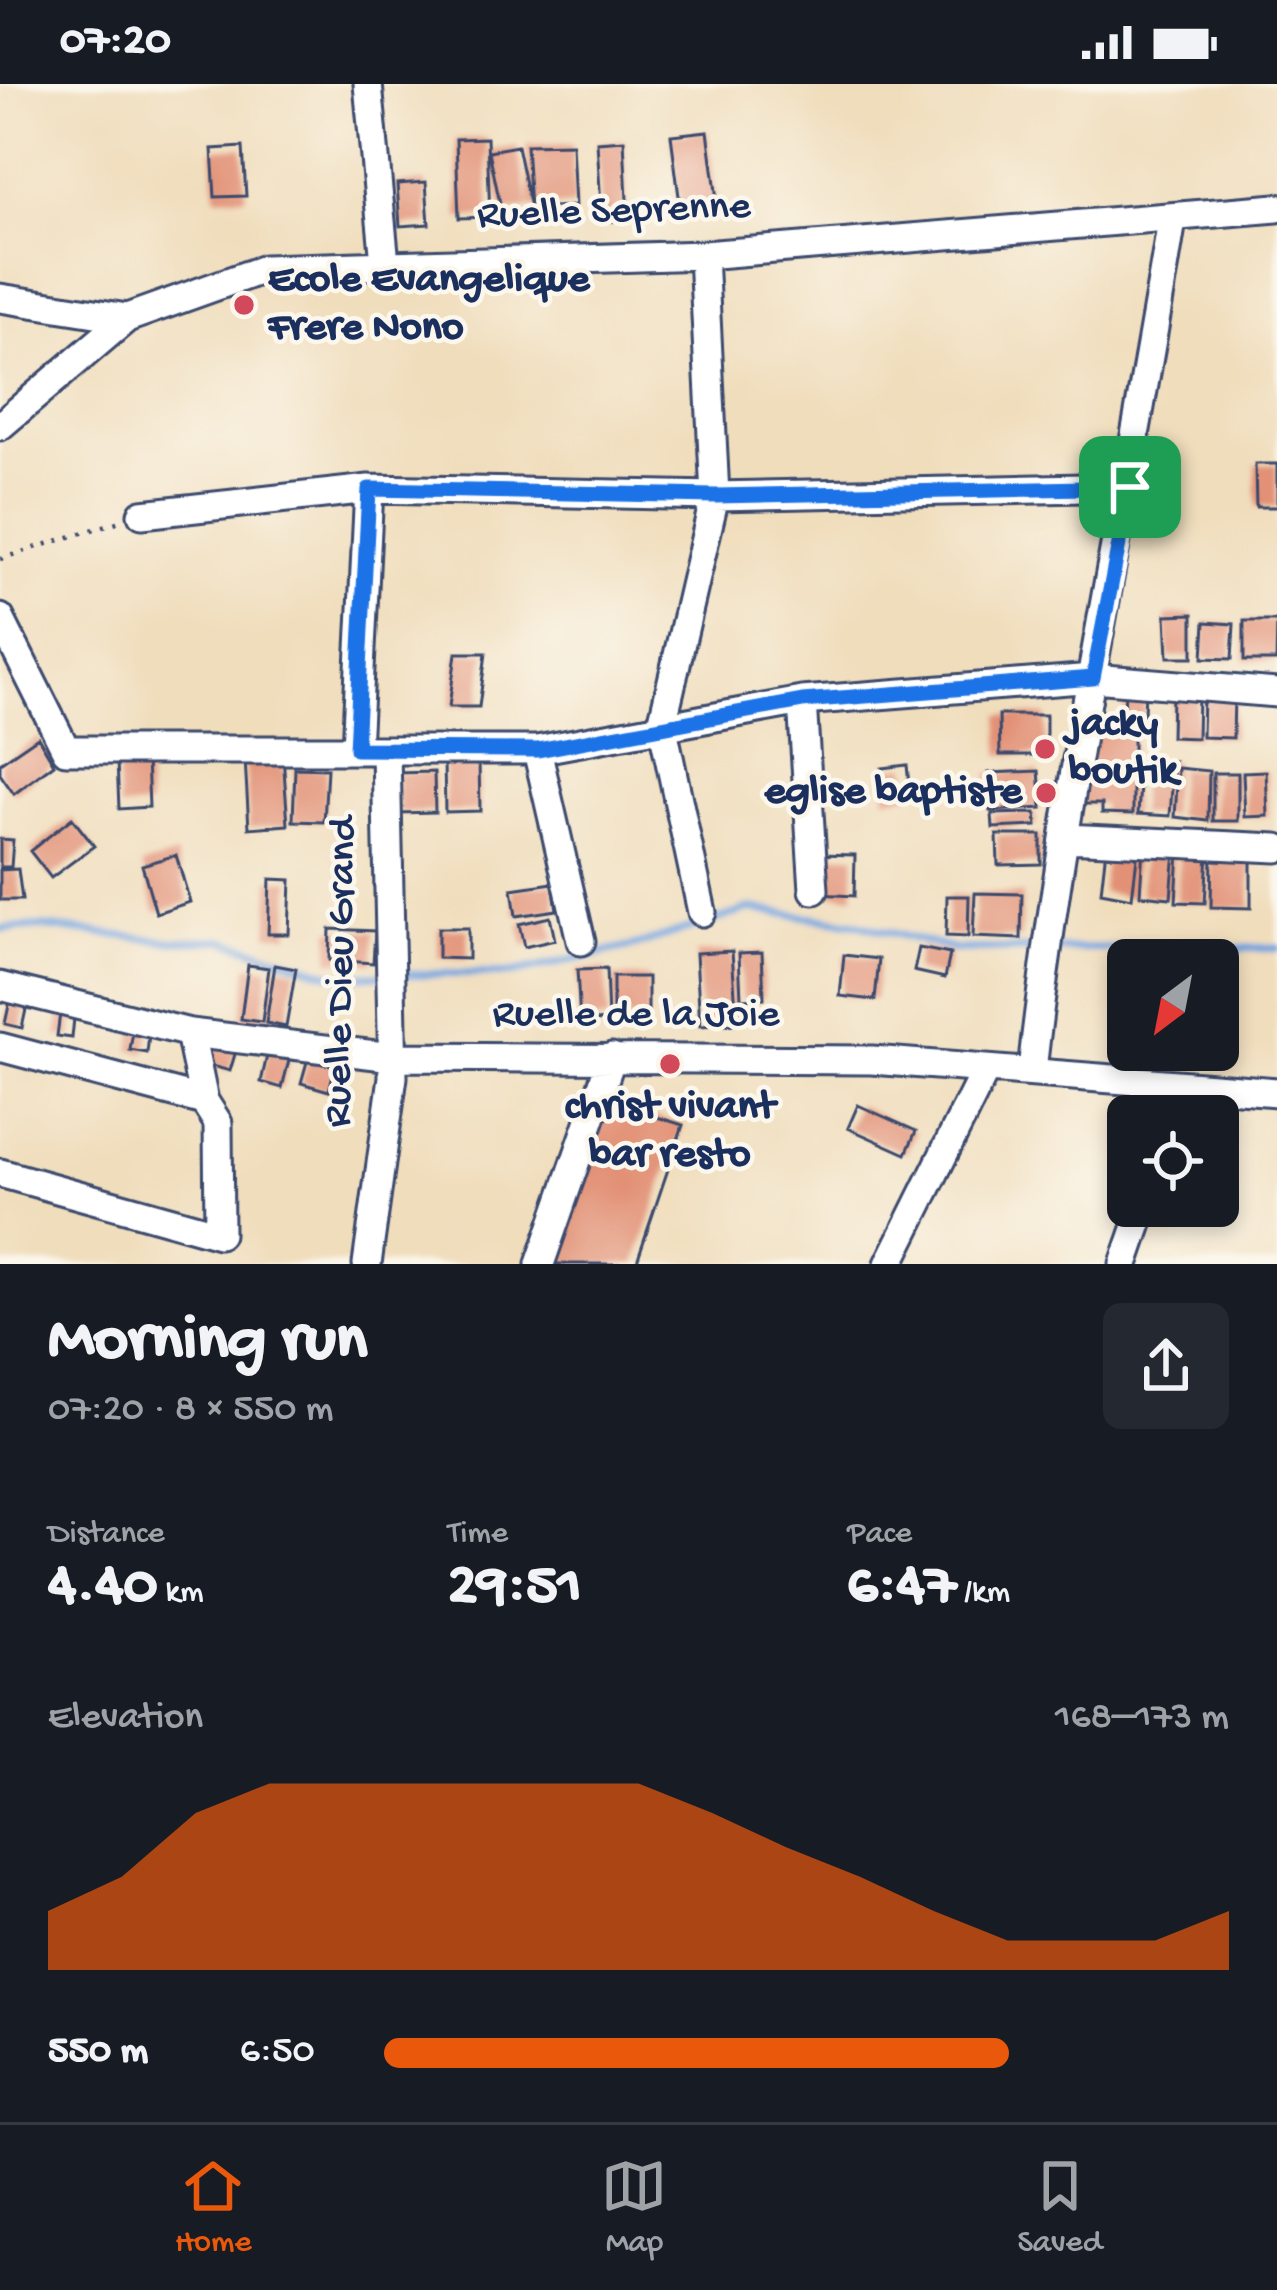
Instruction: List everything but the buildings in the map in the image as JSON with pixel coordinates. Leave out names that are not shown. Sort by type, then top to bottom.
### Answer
[{"type":"street","points":[[368,84],[385,263]]},
{"type":"street","name":"Ruelle Seprenne","points":[[0,426],[127,318],[264,268],[704,254],[1277,208]]},
{"type":"street","points":[[1032,1070],[1064,838],[1130,487],[1172,220]]},
{"type":"street","points":[[702,912],[662,724],[715,496],[704,254]]},
{"type":"street","points":[[0,298],[127,318]]},
{"type":"street","points":[[142,514],[369,489],[715,496],[1130,487]]},
{"type":"street","points":[[356,749],[369,489]]},
{"type":"street","points":[[0,618],[67,750],[537,750],[802,701],[1093,678],[1277,693]]},
{"type":"street","points":[[802,701],[814,890]]},
{"type":"street","points":[[537,750],[580,941]]},
{"type":"street","name":"Ruelle Dieu Grand","points":[[367,1264],[393,1057],[386,752]]},
{"type":"street","points":[[1064,838],[1277,848]]},
{"type":"street","name":"Ruelle de la Joie","points":[[0,986],[190,1033],[393,1057],[872,1060],[984,1073],[1032,1070],[1277,1092]]},
{"type":"street","points":[[1,1179],[219,1234],[218,1123],[204,1101],[190,1033]]},
{"type":"street","points":[[0,1047],[204,1101]]},
{"type":"street","points":[[540,1264],[612,1057]]},
{"type":"street","points":[[890,1264],[984,1073]]},
{"type":"street","points":[[1183,1095],[1186,1085]]},
{"type":"street","points":[[1124,1264],[1137,1227]]},
{"type":"path","points":[[0,559],[142,514]]},
{"type":"waterway","points":[[399,974],[509,974],[635,946],[750,909],[854,923],[956,950],[1277,948]]},
{"type":"waterway","points":[[0,929],[42,927],[169,941],[224,940],[337,976],[379,975]]},
{"type":"place","name":"Ecole Evangelique Frere Nono","points":[[244,305]]},
{"type":"place","name":"jacky boutik","points":[[1045,749]]},
{"type":"place","name":"eglise baptiste","points":[[1046,793]]},
{"type":"place","name":"christ vivant bar resto","points":[[670,1064]]},
{"type":"route","points":[[1130,487],[1093,678],[802,701],[537,750],[356,749],[369,489],[715,496],[1130,487]]}]
